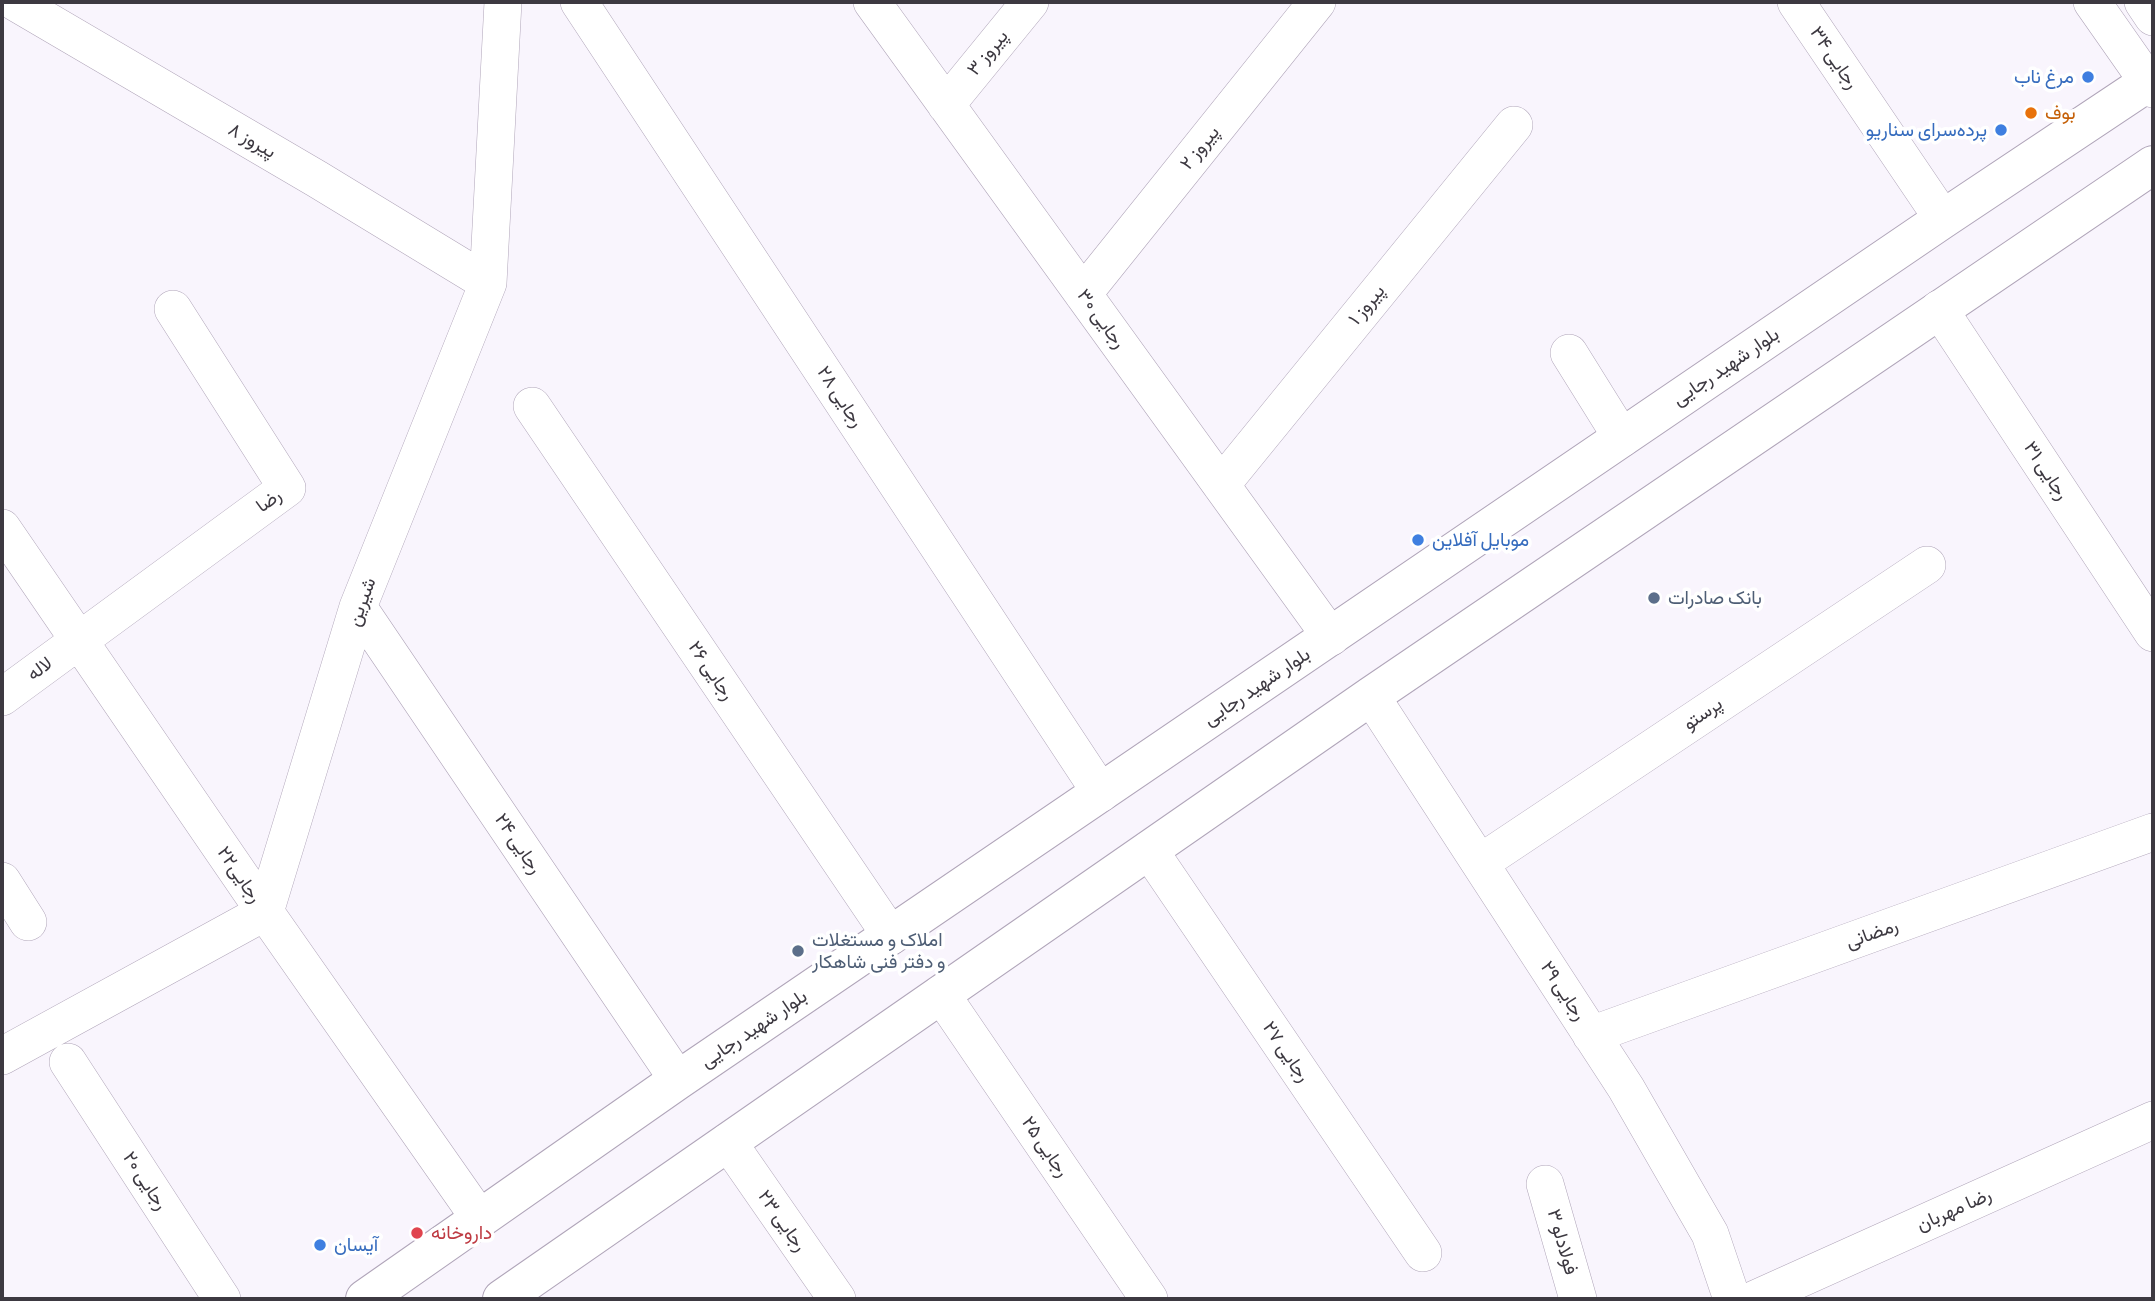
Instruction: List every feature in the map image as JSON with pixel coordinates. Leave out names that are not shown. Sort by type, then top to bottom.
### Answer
[{"type":"main road","name":"بلوار شهید رجایی","points":[[365,1299],[678,1080],[1943,219],[2152,83]]},
{"type":"main road","points":[[520,1294],[728,1142],[1371,696],[2153,165]]},
{"type":"street","name":"پیروز ۸","points":[[15,2],[488,283]]},
{"type":"street","name":"شیرین","points":[[265,912],[358,607],[488,283],[503,2]]},
{"type":"street","name":"رجایی ۲۸","points":[[579,2],[1101,793]]},
{"type":"street","name":"رجایی ۳۰","points":[[872,2],[1331,637]]},
{"type":"street","name":"پیروز ۳","points":[[946,105],[1030,2]]},
{"type":"street","name":"پیروز ۲","points":[[1083,294],[1317,2]]},
{"type":"street","name":"رجایی ۳۴","points":[[1796,2],[1943,219]]},
{"type":"street","points":[[2092,2],[2152,83]]},
{"type":"street","points":[[2143,2],[2153,17]]},
{"type":"street","name":"پیروز ۱","points":[[1220,485],[1514,125]]},
{"type":"street","name":"رضا","points":[[79,640],[287,488],[173,309]]},
{"type":"street","name":"رجایی ۳۱","points":[[1939,309],[2153,633]]},
{"type":"street","points":[[1569,353],[1622,438]]},
{"type":"street","name":"رجایی ۲۶","points":[[532,405],[891,936]]},
{"type":"street","name":"۲۲رجایی","points":[[2,528],[265,912],[480,1219]]},
{"type":"street","name":"پرستو","points":[[1480,863],[1927,565]]},
{"type":"street","name":"رجایی ۲۴","points":[[358,607],[678,1080]]},
{"type":"street","name":"لاله","points":[[2,697],[79,640]]},
{"type":"street","name":"رجایی ۲۹","points":[[1371,696],[1626,1088],[1710,1234],[1732,1299]]},
{"type":"street","name":"رمضانی","points":[[1591,1035],[2153,832]]},
{"type":"street","name":"رجایی ۲۷","points":[[1149,850],[1423,1253]]},
{"type":"street","points":[[2,881],[28,922]]},
{"type":"street","points":[[2,1056],[265,912]]},
{"type":"street","name":"رجایی ۲۵","points":[[941,994],[1149,1299]]},
{"type":"street","name":"رجایی ۲۰","points":[[68,1062],[222,1299]]},
{"type":"street","name":"رضا مهربان","points":[[1755,1299],[2153,1120]]},
{"type":"street","name":"رجایی ۲۳","points":[[728,1142],[837,1299]]},
{"type":"street","name":"فولادلو ۳","points":[[1545,1184],[1578,1299]]},
{"type":"place","name":"مرغ ناب","points":[[2088,77]]},
{"type":"place","name":"بوف","points":[[2031,113]]},
{"type":"place","name":"پرده‌سرای سناریو","points":[[2001,130]]},
{"type":"place","name":"موبایل آفلاین","points":[[1418,540]]},
{"type":"place","name":"بانک صادرات","points":[[1654,598]]},
{"type":"place","name":"املاک و مستغلات و دفتر فنی شاهکار","points":[[798,951]]},
{"type":"place","name":"داروخانه","points":[[417,1233]]},
{"type":"place","name":"آیسان","points":[[320,1245]]}]
